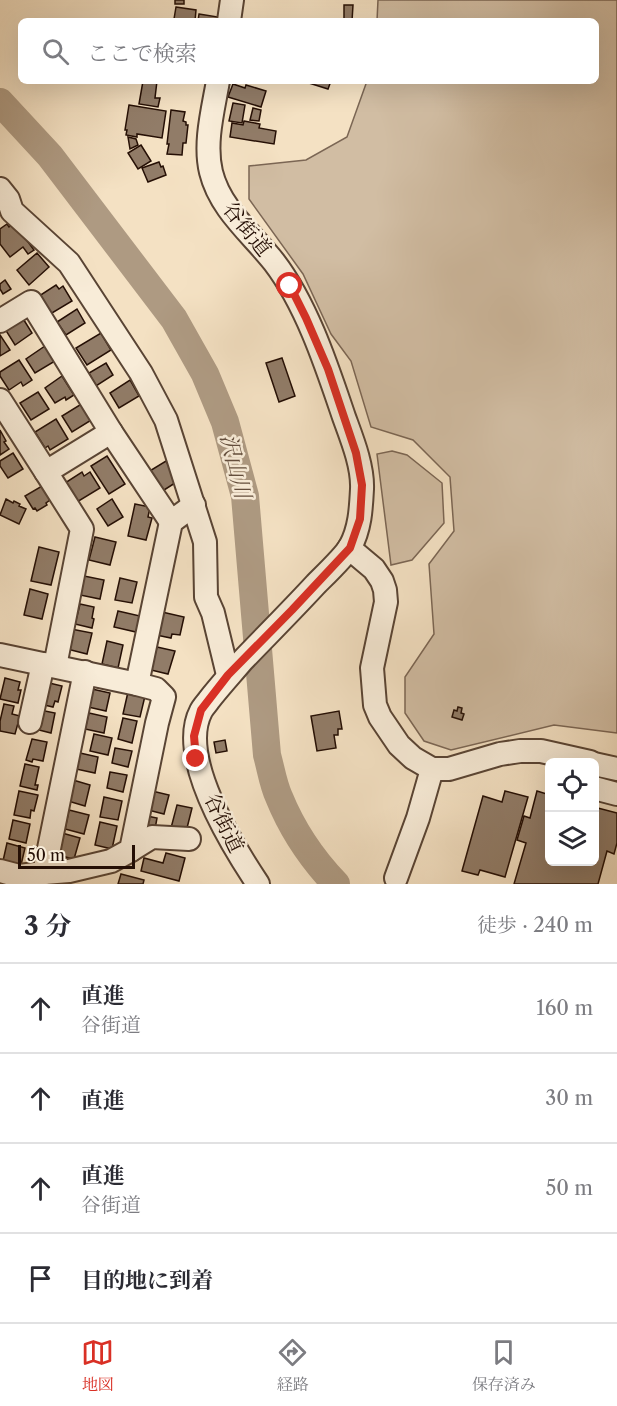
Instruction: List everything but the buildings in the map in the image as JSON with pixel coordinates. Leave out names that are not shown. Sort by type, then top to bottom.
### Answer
[{"type":"street","points":[[229,18],[232,0]]},
{"type":"street","name":"谷街道","points":[[217,84],[208,151],[211,172],[218,193],[275,263],[306,318],[328,369],[356,453],[362,485],[360,519],[350,548],[233,670],[201,710],[194,736],[196,759],[210,799],[231,843],[258,884]]},
{"type":"street","points":[[0,189],[8,198],[6,216],[69,263],[141,373],[166,420],[205,542],[206,597],[233,670]]},
{"type":"street","points":[[0,321],[31,302],[111,432],[171,522]]},
{"type":"street","points":[[1,403],[82,529],[49,665],[30,722]]},
{"type":"street","points":[[46,472],[111,432]]},
{"type":"street","points":[[137,684],[171,522],[194,505]]},
{"type":"street","points":[[350,548],[374,568],[386,590],[386,602],[372,668],[375,705],[380,717],[399,745],[413,758],[432,769],[449,769],[500,754],[520,751],[542,751],[571,758]]},
{"type":"street","points":[[0,655],[137,684],[156,689],[164,697],[131,850]]},
{"type":"street","points":[[45,873],[85,672]]},
{"type":"street","points":[[599,765],[617,769]]},
{"type":"street","points":[[396,878],[418,818],[432,769]]},
{"type":"street","points":[[599,789],[617,794]]},
{"type":"street","points":[[0,871],[20,876],[69,871],[111,861],[152,837],[189,839]]},
{"type":"shaded area","points":[[378,0],[617,0],[617,733],[554,725],[451,750],[424,741],[405,713],[405,677],[434,634],[429,564],[454,531],[450,477],[413,440],[371,427],[351,361],[331,334],[303,274],[249,199],[249,166],[306,160],[347,137],[366,84],[599,84],[599,18],[377,18]]},
{"type":"shaded area","points":[[392,451],[407,455],[442,483],[444,523],[412,560],[391,565],[377,454]]},
{"type":"waterway","name":"沢山川","points":[[0,102],[50,156],[174,319],[205,374],[225,422],[245,496],[267,755],[272,776],[284,809],[296,832],[336,884]]},
{"type":"route","points":[[196,759],[194,736],[201,710],[228,675],[350,548],[360,519],[362,485],[356,453],[328,369],[290,286]]}]
